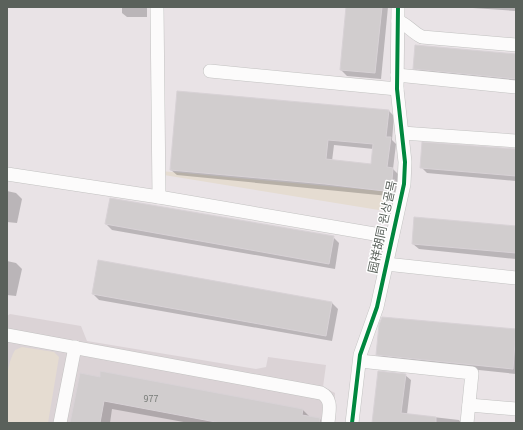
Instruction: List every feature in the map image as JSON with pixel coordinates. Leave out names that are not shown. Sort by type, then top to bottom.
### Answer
[{"type":"street","points":[[157,7],[158,197]]},
{"type":"street","name":"园祥胡同 원상골목","points":[[352,423],[364,341],[377,307],[404,184],[402,133],[397,89],[398,7]]},
{"type":"street","points":[[398,21],[406,24],[416,34],[422,37],[516,45]]},
{"type":"street","points":[[210,72],[397,89]]},
{"type":"street","points":[[397,75],[516,87]]},
{"type":"street","points":[[402,133],[516,141]]},
{"type":"street","points":[[7,174],[158,197],[392,237]]},
{"type":"street","points":[[386,264],[516,278]]},
{"type":"street","points":[[7,336],[75,347],[321,393],[327,396],[330,402],[328,423]]},
{"type":"street","points":[[60,423],[75,347]]},
{"type":"street","points":[[360,361],[472,373],[467,423]]},
{"type":"street","points":[[469,405],[516,410]]},
{"type":"shaded area","points":[[161,171],[392,192],[385,211],[164,175]]},
{"type":"shaded area","points":[[10,314],[81,326],[87,341],[256,369],[266,367],[268,357],[326,365],[323,387],[335,393],[333,423],[7,423],[7,316]]},
{"type":"shaded area","points":[[22,347],[54,352],[59,357],[48,423],[7,423],[7,376],[11,358],[15,350]]},
{"type":"building","points":[[346,7],[382,7],[375,73],[340,70]]},
{"type":"building","points":[[415,45],[516,54],[516,79],[413,69]]},
{"type":"building","points":[[177,91],[389,110],[386,137],[391,137],[387,167],[393,168],[392,180],[395,180],[393,192],[325,184],[170,170]],"holes":[[[328,140],[373,144],[371,164],[326,159]]]},
{"type":"building","points":[[422,142],[516,149],[516,176],[420,168]]},
{"type":"building","points":[[110,198],[334,236],[329,264],[105,224]]},
{"type":"building","points":[[414,217],[516,226],[516,253],[412,244]]},
{"type":"building","points":[[98,260],[332,302],[326,336],[92,294]]},
{"type":"building","points":[[382,317],[516,329],[513,369],[376,355],[379,325]]},
{"type":"building","points":[[100,371],[303,409],[302,415],[320,418],[320,423],[221,423],[104,401],[100,423],[70,423],[80,373],[100,377]]},
{"type":"building","points":[[378,371],[406,374],[401,413],[436,417],[436,423],[372,423]]},
{"type":"cycle path","points":[[352,423],[360,355],[377,307],[404,184],[405,162],[397,89],[398,7]]}]
